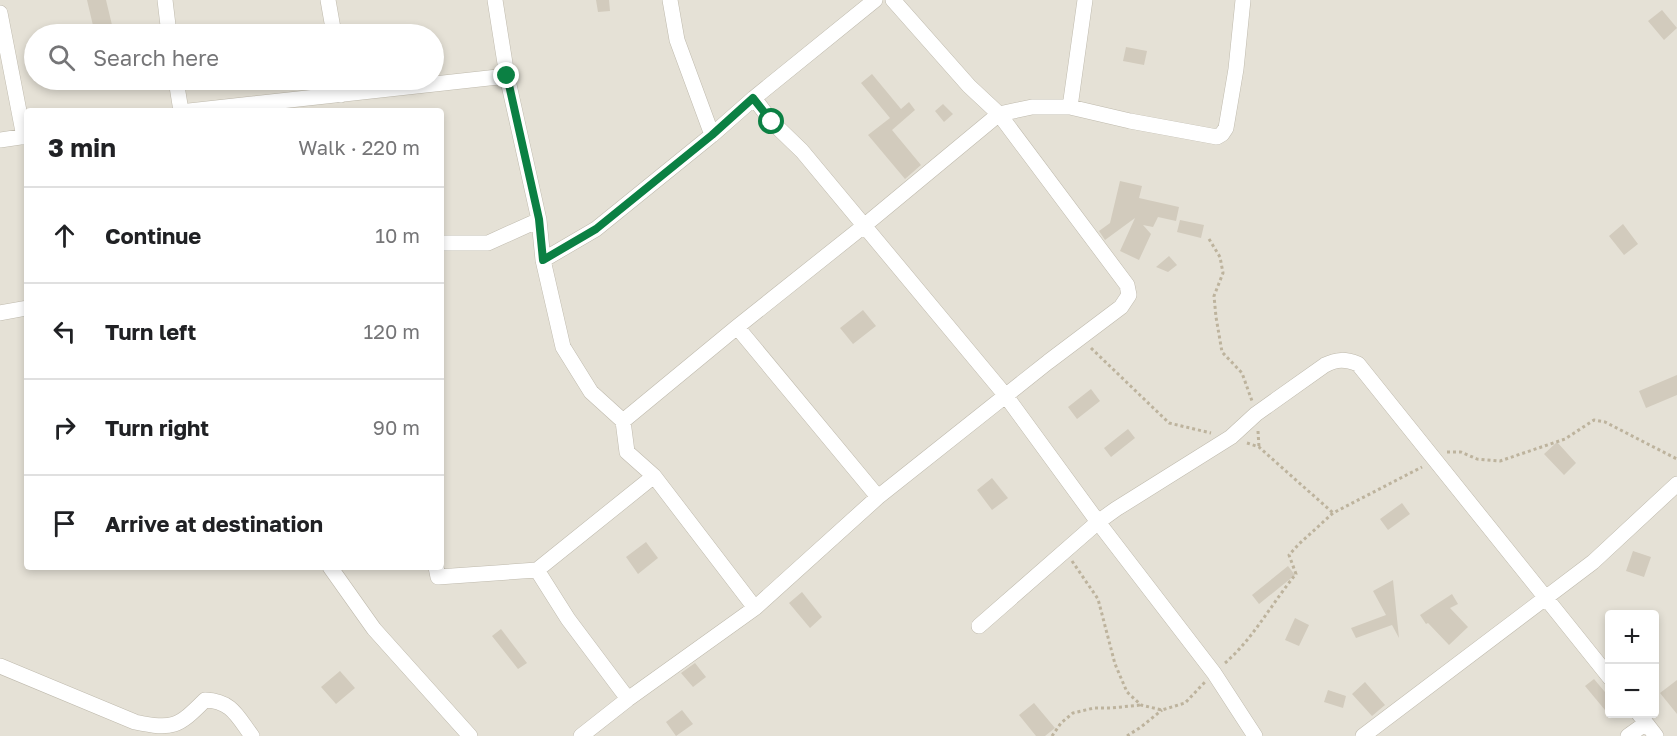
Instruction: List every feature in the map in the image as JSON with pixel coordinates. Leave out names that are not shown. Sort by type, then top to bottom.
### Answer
[{"type":"street","points":[[165,0],[168,24]]},
{"type":"street","points":[[328,0],[332,24]]},
{"type":"street","points":[[495,0],[507,76],[539,219],[543,260],[563,346],[591,393],[623,421],[627,452],[654,476],[754,608]]},
{"type":"street","points":[[670,0],[677,40],[712,135]]},
{"type":"street","points":[[543,260],[596,229],[875,0]]},
{"type":"street","points":[[581,736],[754,608],[878,497],[1121,307],[1129,295],[1127,285],[999,114],[969,86],[893,0]]},
{"type":"street","points":[[1070,107],[1084,0]]},
{"type":"street","points":[[623,421],[999,114],[1032,107],[1070,107],[1130,122],[1217,137],[1222,134],[1226,128],[1236,69],[1243,0]]},
{"type":"street","points":[[0,13],[24,132]]},
{"type":"street","points":[[444,80],[507,76]]},
{"type":"street","points":[[178,90],[181,108]]},
{"type":"street","points":[[208,108],[321,90]]},
{"type":"street","points":[[753,98],[865,225],[1006,396],[1098,522],[1214,673],[1255,736]]},
{"type":"street","points":[[0,140],[24,137]]},
{"type":"street","points":[[444,243],[488,243],[539,219]]},
{"type":"street","points":[[0,313],[24,309]]},
{"type":"street","points":[[737,327],[878,497]]},
{"type":"street","points":[[979,626],[1098,522],[1231,437],[1256,414],[1325,365],[1335,360],[1346,360],[1358,364],[1605,672]]},
{"type":"street","points":[[437,570],[438,577],[537,570],[654,476]]},
{"type":"street","points":[[1363,736],[1593,562],[1674,492]]},
{"type":"street","points":[[332,570],[374,629],[470,736]]},
{"type":"street","points":[[537,570],[568,619],[628,699]]},
{"type":"street","points":[[0,666],[135,722],[158,727],[179,724],[205,700],[219,701],[232,710],[252,736]]},
{"type":"street","points":[[1628,736],[1643,718],[1656,736]]},
{"type":"path","points":[[1209,239],[1220,257],[1223,273],[1214,296],[1221,352],[1242,373],[1256,414],[1259,447]]},
{"type":"path","points":[[1080,338],[1169,423],[1200,432],[1231,437],[1259,447],[1333,513],[1436,460],[1442,452],[1461,452],[1477,459],[1500,461],[1565,439],[1594,420],[1605,422],[1677,459]]},
{"type":"path","points":[[1052,736],[1061,723],[1073,713],[1094,708],[1141,705]]},
{"type":"path","points":[[1127,736],[1162,710]]},
{"type":"shaded area","points":[[0,0],[1677,0],[1677,736],[0,736]]},
{"type":"building","points":[[87,0],[106,0],[112,24],[93,24]]},
{"type":"building","points":[[596,0],[609,0],[610,11],[598,12]]},
{"type":"building","points":[[1662,10],[1677,28],[1664,40],[1648,21]]},
{"type":"building","points":[[1126,47],[1147,51],[1144,65],[1123,61]]},
{"type":"building","points":[[872,74],[901,109],[909,102],[915,110],[892,130],[921,165],[905,179],[868,135],[890,118],[861,83]]},
{"type":"building","points":[[943,104],[953,114],[944,122],[935,111]]},
{"type":"building","points":[[1120,181],[1142,186],[1139,198],[1179,207],[1176,221],[1158,217],[1153,227],[1143,225],[1151,234],[1139,260],[1120,251],[1135,218],[1105,240],[1099,231],[1110,223]]},
{"type":"building","points":[[1180,220],[1204,225],[1201,238],[1177,232]]},
{"type":"building","points":[[1623,224],[1638,244],[1624,255],[1609,236]]},
{"type":"building","points":[[1169,256],[1177,265],[1168,272],[1156,267]]},
{"type":"building","points":[[863,310],[876,326],[853,344],[840,328]]},
{"type":"building","points":[[1677,375],[1677,395],[1646,408],[1639,391]]},
{"type":"building","points":[[1091,389],[1100,401],[1077,419],[1068,407]]},
{"type":"building","points":[[1128,429],[1135,438],[1111,457],[1104,448]]},
{"type":"building","points":[[1557,442],[1576,463],[1564,475],[1544,454]]},
{"type":"building","points":[[992,478],[1008,498],[992,510],[977,490]]},
{"type":"building","points":[[1402,503],[1410,514],[1388,530],[1380,519]]},
{"type":"building","points":[[646,542],[658,558],[638,574],[626,557]]},
{"type":"building","points":[[1633,551],[1651,557],[1644,577],[1626,571]]},
{"type":"building","points":[[1288,566],[1295,575],[1259,604],[1252,595]]},
{"type":"building","points":[[1393,580],[1399,638],[1392,625],[1356,638],[1351,628],[1386,615],[1373,591]]},
{"type":"building","points":[[802,592],[822,617],[810,628],[789,603]]},
{"type":"building","points":[[1452,594],[1458,604],[1450,608],[1468,627],[1449,645],[1428,623],[1426,624],[1420,615]]},
{"type":"building","points":[[1295,618],[1309,625],[1299,646],[1285,640]]},
{"type":"building","points":[[501,629],[527,663],[518,669],[492,636]]},
{"type":"building","points":[[695,663],[706,677],[693,687],[681,673]]},
{"type":"building","points":[[340,671],[355,688],[336,704],[321,687]]},
{"type":"building","points":[[1594,679],[1605,692],[1605,710],[1585,686]]},
{"type":"building","points":[[1677,680],[1677,714],[1660,693]]},
{"type":"building","points":[[1365,682],[1385,705],[1372,716],[1352,694]]},
{"type":"building","points":[[1328,690],[1346,696],[1343,708],[1324,702]]},
{"type":"building","points":[[1034,703],[1055,728],[1045,736],[1036,736],[1019,715]]},
{"type":"building","points":[[682,710],[693,724],[676,736],[666,722]]},
{"type":"route","points":[[507,76],[539,219],[543,260],[596,229],[712,135],[753,98],[772,122]]}]
